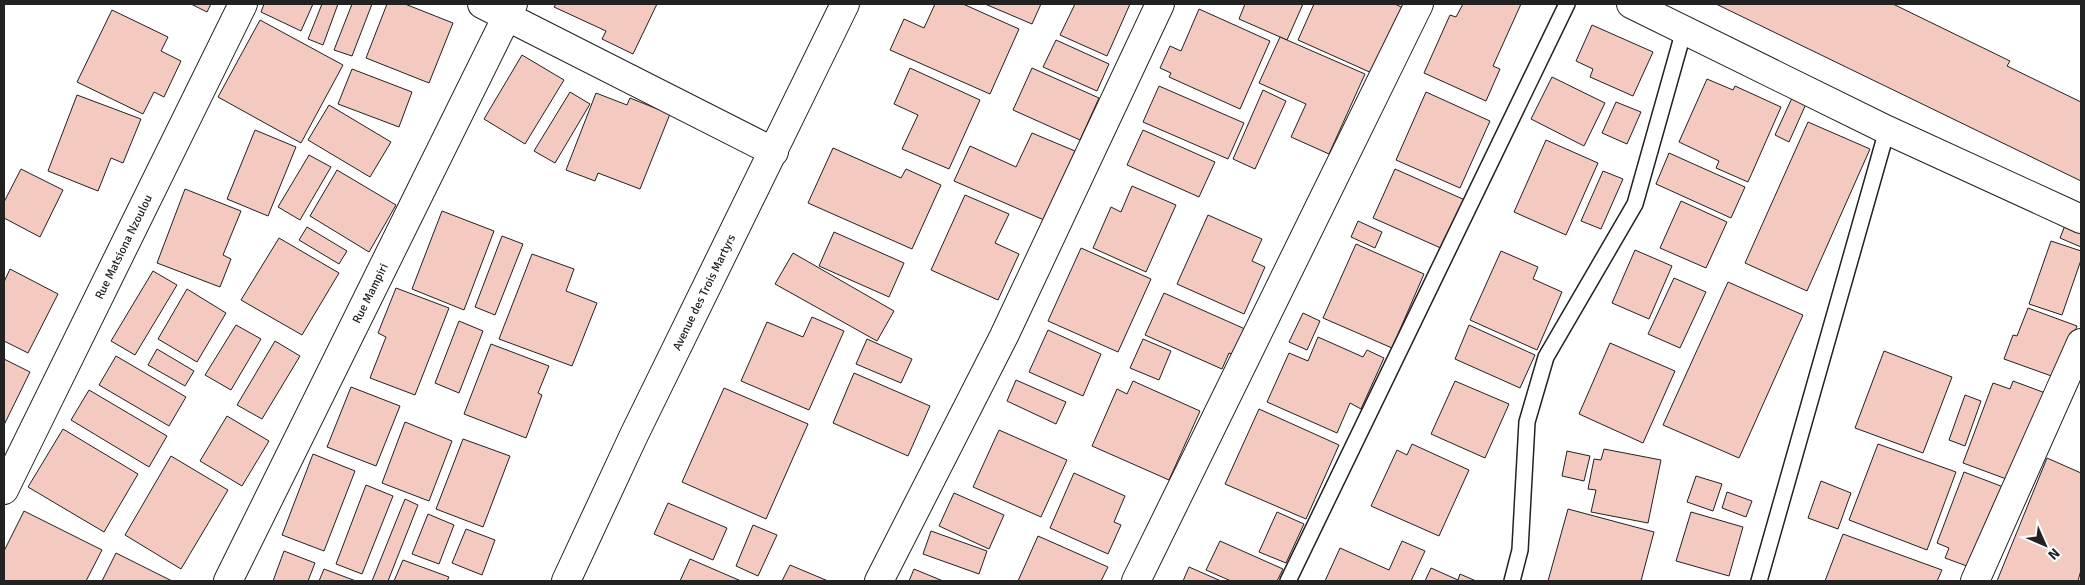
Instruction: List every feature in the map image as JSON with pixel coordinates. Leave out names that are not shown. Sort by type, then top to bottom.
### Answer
[{"type":"street","name":"Rue Matsiona Nzoulou","points":[[4,490],[243,4]]},
{"type":"street","points":[[482,4],[510,10],[774,152]]},
{"type":"street","name":"Avenue des Trois Martyrs","points":[[566,581],[634,435],[845,4]]},
{"type":"street","points":[[879,581],[1004,336],[1160,4]]},
{"type":"street","points":[[1136,581],[1420,4]]},
{"type":"street","points":[[1631,4],[1887,130],[2081,219]]},
{"type":"street","name":"Rue Mampiri","points":[[228,581],[510,10]]},
{"type":"street","points":[[1975,581],[2081,343]]},
{"type":"lane","points":[[1288,581],[1567,4]]},
{"type":"lane","points":[[1512,581],[1520,550],[1527,422],[1546,357],[1635,204],[1684,30]]},
{"type":"lane","points":[[1759,581],[1887,130]]},
{"type":"building","points":[[191,4],[211,4],[207,12]]},
{"type":"building","points":[[264,4],[313,4],[301,31],[261,12]]},
{"type":"building","points":[[322,4],[338,4],[323,45],[308,39]]},
{"type":"building","points":[[352,4],[372,4],[352,56],[334,50]]},
{"type":"building","points":[[387,4],[405,4],[453,23],[429,83],[366,58]]},
{"type":"building","points":[[556,4],[657,4],[633,54],[602,39],[606,31],[554,7]]},
{"type":"building","points":[[935,4],[963,4],[1019,29],[990,94],[890,50],[904,19],[924,28]]},
{"type":"building","points":[[985,4],[1041,4],[1032,24]]},
{"type":"building","points":[[1075,4],[1130,4],[1107,56],[1060,35]]},
{"type":"building","points":[[1245,4],[1303,4],[1287,40],[1239,19]]},
{"type":"building","points":[[1314,4],[1395,4],[1403,8],[1374,74],[1298,40]]},
{"type":"building","points":[[1463,4],[1521,4],[1493,66],[1500,69],[1486,101],[1424,73],[1450,15],[1456,17]]},
{"type":"building","points":[[1716,4],[1893,4],[2010,61],[2007,66],[2081,102],[2081,181]]},
{"type":"building","points":[[1199,9],[1270,41],[1240,109],[1169,77],[1171,73],[1160,68],[1170,46],[1181,51]]},
{"type":"building","points":[[112,10],[168,37],[161,51],[181,61],[164,97],[154,92],[143,114],[77,82]]},
{"type":"building","points":[[260,20],[343,65],[301,143],[218,97]]},
{"type":"building","points":[[1592,25],[1653,52],[1633,96],[1590,77],[1593,69],[1576,61]]},
{"type":"building","points":[[1280,37],[1365,74],[1329,154],[1291,137],[1306,104],[1259,83]]},
{"type":"building","points":[[1056,40],[1109,64],[1097,91],[1043,67]]},
{"type":"building","points":[[522,55],[564,80],[525,144],[484,119]]},
{"type":"building","points":[[910,68],[980,100],[949,169],[902,149],[918,115],[894,104]]},
{"type":"building","points":[[1032,68],[1099,98],[1080,140],[1013,110]]},
{"type":"building","points":[[352,69],[412,92],[399,127],[338,104]]},
{"type":"building","points":[[1552,77],[1605,103],[1584,146],[1531,119]]},
{"type":"building","points":[[1707,79],[1733,90],[1735,86],[1781,107],[1748,182],[1716,168],[1719,161],[1679,142]]},
{"type":"building","points":[[1159,86],[1244,123],[1228,159],[1143,122]]},
{"type":"building","points":[[1263,90],[1286,101],[1255,169],[1233,159]]},
{"type":"building","points":[[570,92],[590,104],[555,163],[534,151]]},
{"type":"building","points":[[1426,92],[1490,121],[1460,188],[1396,160]]},
{"type":"building","points":[[596,93],[627,105],[630,98],[670,114],[640,189],[598,173],[595,181],[566,170]]},
{"type":"building","points":[[77,95],[141,119],[123,163],[111,158],[98,191],[48,171]]},
{"type":"building","points":[[1792,98],[1806,104],[1789,142],[1775,135]]},
{"type":"building","points":[[1616,102],[1641,112],[1627,144],[1602,133]]},
{"type":"building","points":[[329,105],[391,142],[370,177],[308,140]]},
{"type":"building","points":[[1808,122],[1870,149],[1807,291],[1745,263]]},
{"type":"building","points":[[255,130],[296,147],[268,216],[227,199]]},
{"type":"building","points":[[1143,130],[1215,162],[1199,197],[1127,165]]},
{"type":"building","points":[[1032,133],[1075,151],[1044,220],[954,181],[970,146],[1016,167]]},
{"type":"building","points":[[1546,140],[1598,163],[1566,235],[1514,212]]},
{"type":"building","points":[[833,148],[901,178],[906,169],[941,185],[912,249],[808,203]]},
{"type":"building","points":[[1669,153],[1745,187],[1731,218],[1656,184]]},
{"type":"building","points":[[309,155],[331,167],[300,220],[278,207]]},
{"type":"building","points":[[21,169],[63,190],[40,237],[4,218],[4,202]]},
{"type":"building","points":[[1395,169],[1465,200],[1443,249],[1373,218]]},
{"type":"building","points":[[337,170],[396,205],[369,252],[310,216]]},
{"type":"building","points":[[1603,171],[1623,179],[1601,229],[1581,221]]},
{"type":"building","points":[[1132,186],[1176,205],[1146,272],[1093,248],[1111,207],[1121,212]]},
{"type":"building","points":[[185,189],[241,211],[223,255],[231,259],[220,287],[157,263]]},
{"type":"building","points":[[965,195],[1009,214],[995,243],[1019,254],[998,300],[931,270]]},
{"type":"building","points":[[1681,201],[1727,222],[1706,268],[1660,248]]},
{"type":"building","points":[[442,211],[494,231],[464,310],[412,289]]},
{"type":"building","points":[[1208,215],[1262,239],[1252,261],[1265,267],[1244,314],[1177,284]]},
{"type":"building","points":[[2068,218],[2081,224],[2081,247],[2060,238]]},
{"type":"building","points":[[1358,221],[1382,232],[1375,248],[1351,237]]},
{"type":"building","points":[[307,227],[347,251],[339,264],[299,240]]},
{"type":"building","points":[[834,232],[904,263],[889,297],[819,266]]},
{"type":"building","points":[[502,236],[523,244],[495,315],[475,307]]},
{"type":"building","points":[[279,238],[339,273],[302,335],[241,300]]},
{"type":"building","points":[[2051,241],[2081,251],[2081,260],[2062,315],[2029,304]]},
{"type":"building","points":[[1356,244],[1424,274],[1392,348],[1323,318]]},
{"type":"building","points":[[1081,248],[1151,279],[1118,352],[1048,321]]},
{"type":"building","points":[[1635,250],[1672,266],[1649,319],[1612,303]]},
{"type":"building","points":[[1501,251],[1538,267],[1533,279],[1562,292],[1537,350],[1470,320]]},
{"type":"building","points":[[793,253],[894,311],[877,341],[775,284]]},
{"type":"building","points":[[532,254],[574,269],[566,291],[597,303],[572,366],[499,339]]},
{"type":"building","points":[[10,269],[58,294],[28,353],[4,341],[4,282]]},
{"type":"building","points":[[153,271],[177,285],[135,355],[111,341]]},
{"type":"building","points":[[1674,278],[1706,292],[1680,348],[1648,334]]},
{"type":"building","points":[[1728,282],[1803,315],[1739,458],[1663,425]]},
{"type":"building","points":[[396,288],[449,308],[415,395],[370,378],[386,337],[378,333]]},
{"type":"building","points":[[187,289],[226,313],[197,362],[158,339]]},
{"type":"building","points":[[1164,293],[1254,333],[1242,358],[1229,353],[1222,369],[1145,335]]},
{"type":"building","points":[[2028,308],[2077,326],[2057,378],[2004,359],[2013,335],[2017,336]]},
{"type":"building","points":[[1303,313],[1320,321],[1307,350],[1289,342]]},
{"type":"building","points":[[812,317],[844,331],[809,410],[741,381],[767,322],[803,337]]},
{"type":"building","points":[[459,321],[483,331],[459,393],[435,383]]},
{"type":"building","points":[[236,325],[261,339],[231,390],[205,375]]},
{"type":"building","points":[[1469,325],[1535,355],[1520,388],[1455,359]]},
{"type":"building","points":[[1048,330],[1101,354],[1083,396],[1029,372]]},
{"type":"building","points":[[1318,337],[1363,357],[1367,350],[1384,358],[1361,409],[1350,403],[1337,433],[1267,402],[1289,353],[1308,361]]},
{"type":"building","points":[[867,339],[912,359],[901,383],[856,364]]},
{"type":"building","points":[[1143,339],[1171,351],[1159,380],[1130,368]]},
{"type":"building","points":[[275,341],[300,356],[262,419],[237,405]]},
{"type":"building","points":[[1610,343],[1675,371],[1643,443],[1579,414]]},
{"type":"building","points":[[491,344],[549,366],[538,393],[542,395],[526,438],[464,414]]},
{"type":"building","points":[[157,349],[194,371],[185,386],[148,365]]},
{"type":"building","points":[[1884,351],[1952,377],[1923,453],[1855,428]]},
{"type":"building","points":[[116,356],[186,397],[169,426],[99,385]]},
{"type":"building","points":[[4,359],[30,372],[4,425]]},
{"type":"building","points":[[854,373],[930,406],[908,456],[833,423]]},
{"type":"building","points":[[1016,380],[1066,402],[1056,424],[1007,401]]},
{"type":"building","points":[[1133,381],[1200,411],[1169,480],[1092,446],[1117,389],[1127,394]]},
{"type":"building","points":[[1455,381],[1509,404],[1485,458],[1431,434]]},
{"type":"building","points":[[2013,381],[2048,394],[2009,480],[1963,463],[1993,383],[2010,389]]},
{"type":"building","points":[[351,387],[400,406],[376,466],[327,447]]},
{"type":"building","points":[[724,388],[808,424],[766,519],[682,482]]},
{"type":"building","points":[[89,390],[167,436],[149,467],[71,420]]},
{"type":"building","points":[[1965,395],[1981,401],[1965,446],[1949,440]]},
{"type":"building","points":[[1259,409],[1339,445],[1306,519],[1225,484]]},
{"type":"building","points":[[227,416],[269,441],[242,486],[200,461]]},
{"type":"building","points":[[405,422],[452,441],[429,501],[382,483]]},
{"type":"building","points":[[63,429],[138,474],[104,532],[28,487]]},
{"type":"building","points":[[999,430],[1067,460],[1041,517],[973,487]]},
{"type":"building","points":[[463,439],[510,456],[483,527],[436,509]]},
{"type":"building","points":[[1412,444],[1469,470],[1439,536],[1371,506],[1397,450],[1407,455]]},
{"type":"building","points":[[1878,444],[1956,472],[1927,550],[1849,520]]},
{"type":"building","points":[[1604,449],[1661,460],[1648,523],[1591,512],[1596,490],[1588,489],[1594,459],[1601,460]]},
{"type":"building","points":[[1567,451],[1590,456],[1584,481],[1562,476]]},
{"type":"building","points":[[313,454],[355,471],[324,551],[282,535]]},
{"type":"building","points":[[171,456],[228,490],[181,569],[125,535]]},
{"type":"building","points":[[2047,458],[2081,473],[2081,570],[2078,581],[1997,581]]},
{"type":"building","points":[[1964,472],[2006,488],[1975,569],[1945,558],[1949,548],[1937,543]]},
{"type":"building","points":[[1074,473],[1125,496],[1114,522],[1121,525],[1108,554],[1050,528]]},
{"type":"building","points":[[1696,476],[1722,484],[1713,511],[1687,502]]},
{"type":"building","points":[[1821,481],[1851,493],[1838,529],[1808,518]]},
{"type":"building","points":[[366,485],[393,496],[362,574],[336,564]]},
{"type":"building","points":[[1727,492],[1752,501],[1746,517],[1722,508]]},
{"type":"building","points":[[954,493],[1004,515],[989,549],[939,526]]},
{"type":"building","points":[[405,499],[418,505],[388,581],[372,581]]},
{"type":"building","points":[[668,503],[727,528],[713,560],[654,534]]},
{"type":"building","points":[[1568,509],[1654,532],[1641,581],[1548,581]]},
{"type":"building","points":[[24,511],[102,550],[86,581],[4,581],[4,551]]},
{"type":"building","points":[[1277,512],[1304,524],[1286,563],[1259,552]]},
{"type":"building","points":[[1691,512],[1743,527],[1729,576],[1676,561]]},
{"type":"building","points":[[428,514],[454,525],[439,564],[412,554]]},
{"type":"building","points":[[753,525],[777,535],[758,576],[736,566]]},
{"type":"building","points":[[466,529],[495,540],[482,575],[452,563]]},
{"type":"building","points":[[931,531],[987,551],[979,574],[923,554]]},
{"type":"building","points":[[1843,534],[1942,570],[1937,581],[1825,581]]},
{"type":"building","points":[[1038,536],[1108,567],[1101,581],[1018,581]]},
{"type":"building","points":[[1220,541],[1283,569],[1277,581],[1231,581],[1206,570]]},
{"type":"building","points":[[1402,541],[1425,551],[1411,581],[1325,581],[1340,548],[1389,570]]},
{"type":"building","points":[[284,551],[315,563],[308,581],[273,581]]},
{"type":"building","points":[[116,553],[172,581],[102,581]]},
{"type":"building","points":[[690,559],[741,581],[680,581]]},
{"type":"building","points":[[403,560],[449,577],[447,581],[394,581]]},
{"type":"building","points":[[790,565],[828,581],[782,581]]},
{"type":"building","points":[[1189,567],[1221,581],[1183,581]]},
{"type":"building","points":[[1431,568],[1458,580],[1460,574],[1476,581],[1425,581]]},
{"type":"building","points":[[324,569],[356,581],[319,581]]},
{"type":"building","points":[[914,569],[943,581],[909,581]]}]
